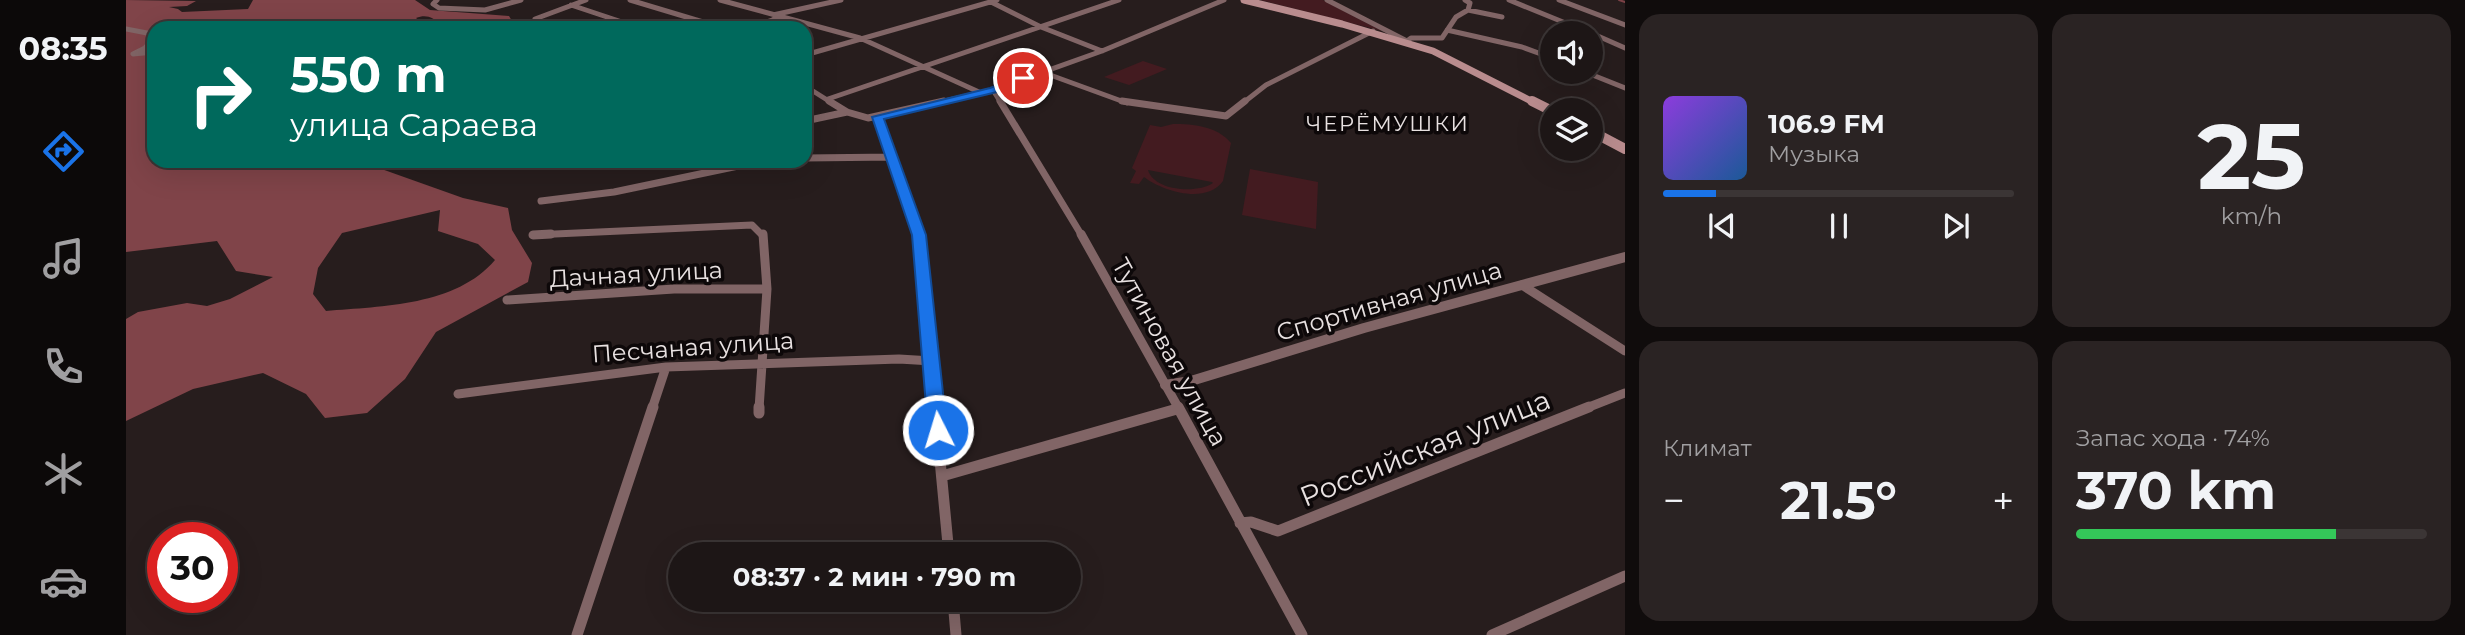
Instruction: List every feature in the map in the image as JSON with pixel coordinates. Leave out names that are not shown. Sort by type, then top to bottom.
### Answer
[{"type":"main road","points":[[1246,0],[1373,32]]},
{"type":"main road","points":[[1246,0],[1406,41],[1433,51],[1540,104]]},
{"type":"main road","points":[[1603,136],[1625,148]]},
{"type":"street","points":[[436,0],[433,4],[439,8],[485,10],[521,0]]},
{"type":"street","points":[[534,19],[586,0]]},
{"type":"street","points":[[630,0],[700,21]]},
{"type":"street","points":[[720,0],[792,21]]},
{"type":"street","points":[[771,15],[841,0]]},
{"type":"street","points":[[812,53],[997,0]]},
{"type":"street","points":[[828,99],[1119,0]]},
{"type":"street","points":[[812,90],[859,117],[881,117],[979,92],[994,92],[1224,0]]},
{"type":"street","points":[[1327,0],[1406,41],[1411,38],[1442,38],[1456,16],[1468,10],[1502,17]]},
{"type":"street","points":[[1465,0],[1470,3],[1468,10]]},
{"type":"street","points":[[1509,0],[1561,21]]},
{"type":"street","points":[[1559,0],[1625,25]]},
{"type":"street","points":[[988,1],[1041,27],[1102,51]]},
{"type":"street","points":[[571,5],[619,21]]},
{"type":"street","points":[[771,21],[780,18]]},
{"type":"street","points":[[812,26],[860,38],[979,92]]},
{"type":"street","points":[[126,29],[147,33]]},
{"type":"street","points":[[1447,30],[1540,54]]},
{"type":"street","points":[[1041,72],[1128,103],[1226,116],[1266,85],[1373,32]]},
{"type":"street","points":[[1603,39],[1625,48]]},
{"type":"street","points":[[147,44],[133,54],[147,53]]},
{"type":"street","points":[[1603,79],[1625,88]]},
{"type":"street","name":"Тутиновая улица","points":[[994,92],[1101,267],[1302,635]]},
{"type":"street","points":[[812,120],[847,112]]},
{"type":"street","points":[[881,117],[919,235],[948,542]]},
{"type":"street","points":[[812,158],[894,157]]},
{"type":"street","points":[[541,201],[614,192],[720,168]]},
{"type":"street","points":[[533,235],[752,225],[763,234],[767,289],[759,413]]},
{"type":"street","name":"Спортивная улица","points":[[1165,385],[1191,381],[1364,328],[1625,257]]},
{"type":"street","points":[[1522,285],[1625,351]]},
{"type":"street","name":"Дачная улица","points":[[507,300],[674,289],[767,289]]},
{"type":"street","name":"Песчаная улица","points":[[458,394],[666,367],[899,359],[932,361]]},
{"type":"street","points":[[577,635],[666,367]]},
{"type":"street","name":"Российская улица","points":[[1240,523],[1251,522],[1278,531],[1625,393]]},
{"type":"street","points":[[942,477],[1177,409]]},
{"type":"street","points":[[1492,635],[1625,576]]},
{"type":"street","points":[[954,612],[956,635]]},
{"type":"shaded area","points":[[126,0],[196,1],[187,6],[169,7],[182,12],[248,9],[253,0],[415,0],[430,10],[509,16],[512,21],[436,21],[423,16],[416,18],[420,21],[147,21],[147,168],[379,168],[463,198],[508,208],[512,230],[532,263],[528,282],[436,332],[405,379],[367,413],[325,418],[306,394],[263,373],[193,389],[126,421],[126,319],[138,312],[187,303],[207,306],[230,299],[273,277],[236,271],[217,241],[126,252]],"holes":[[[440,210],[438,231],[478,244],[495,260],[479,275],[460,287],[439,295],[394,305],[326,311],[313,294],[318,268],[342,233]]]},
{"type":"shaded area","points":[[1260,0],[1323,0],[1382,31]]},
{"type":"shaded area","points":[[1143,61],[1167,69],[1129,85],[1104,77]]},
{"type":"shaded area","points":[[1173,124],[1196,126],[1225,137],[1231,143],[1223,181],[1215,188],[1195,194],[1172,191],[1144,177],[1139,184],[1130,183],[1136,171],[1132,168],[1150,125],[1161,127]],"holes":[[[1148,170],[1212,182],[1197,189],[1177,188],[1158,182]]]},
{"type":"shaded area","points":[[1250,169],[1318,182],[1316,229],[1242,215]]},
{"type":"waterway","points":[[1619,0],[1625,2]]},
{"type":"district","name":"ЧЕРЁМУШКИ","points":[[1388,123]]},
{"type":"route","points":[[938,430],[919,235],[878,117],[993,90],[1023,78]]}]
